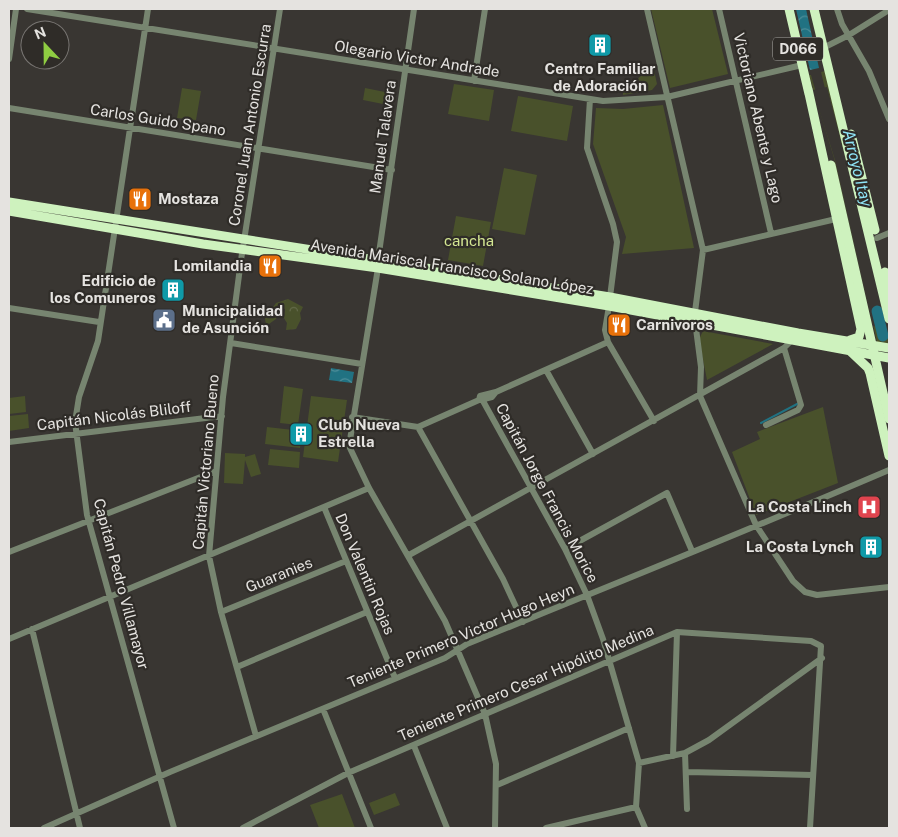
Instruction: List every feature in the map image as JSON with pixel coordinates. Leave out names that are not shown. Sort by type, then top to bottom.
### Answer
[{"type":"highway","name":"D066","points":[[789,9],[808,89],[831,166],[889,419]]},
{"type":"highway","name":"D066","points":[[814,9],[853,161],[889,319]]},
{"type":"highway","points":[[808,89],[861,329],[859,337],[847,340]]},
{"type":"highway","points":[[840,110],[856,148],[889,291]]},
{"type":"highway","name":"Avenida Mariscal Francisco Solano López","points":[[9,202],[115,224]]},
{"type":"highway","name":"Avenida Mariscal Francisco Solano López","points":[[9,211],[115,224],[378,263],[889,348]]},
{"type":"highway","name":"Avenida Mariscal Francisco Solano López","points":[[695,317],[792,340],[889,358]]},
{"type":"highway","points":[[851,351],[868,368],[870,373],[889,456]]},
{"type":"street","points":[[9,59],[16,9]]},
{"type":"street","name":"Olegario Victor Andrade","points":[[27,9],[273,50],[619,101],[666,97],[802,65]]},
{"type":"street","name":"Capitán Pedro Villamayor","points":[[148,9],[94,356],[76,408],[76,432],[88,521],[161,776],[174,828]]},
{"type":"street","name":"Coronel Juan Antonio Escurra","points":[[244,244],[280,9]]},
{"type":"street","name":"Manuel Talavera","points":[[414,9],[392,170],[349,446],[369,488],[441,612],[485,714],[496,764],[495,828]]},
{"type":"street","points":[[474,81],[485,9]]},
{"type":"street","points":[[647,9],[703,250],[695,317],[701,367],[700,396],[756,525],[794,581],[805,592],[823,596],[889,587]]},
{"type":"street","name":"Victoriano Abente y Lago","points":[[719,9],[771,233]]},
{"type":"street","points":[[837,9],[869,71],[889,119]]},
{"type":"street","points":[[823,48],[849,35],[889,10]]},
{"type":"street","points":[[590,98],[587,148],[613,224],[616,242],[605,330],[608,342],[654,421]]},
{"type":"street","name":"Carlos Guido Spano","points":[[9,108],[392,170]]},
{"type":"street","points":[[703,250],[836,218]]},
{"type":"street","points":[[877,238],[889,233]]},
{"type":"street","name":"Capitán Victoriano Bueno","points":[[244,244],[230,343],[209,556],[221,612],[256,736]]},
{"type":"street","points":[[9,308],[99,322]]},
{"type":"street","points":[[409,555],[700,396],[784,348],[792,340]]},
{"type":"street","points":[[352,418],[418,427],[481,400],[480,396],[489,392],[496,392],[608,342]]},
{"type":"street","points":[[230,343],[362,364]]},
{"type":"street","points":[[766,425],[798,410],[801,405],[784,348]]},
{"type":"street","points":[[546,370],[593,454]]},
{"type":"street","name":"Capitán Jorge Francis Morice","points":[[481,400],[532,488],[587,595],[610,662],[639,763],[636,807],[645,828]]},
{"type":"street","name":"Capitán Nicolás Bliloff","points":[[9,442],[76,432],[222,416]]},
{"type":"street","points":[[418,427],[523,622]]},
{"type":"street","name":"Teniente Primero Victor Hugo Heyn","points":[[44,828],[161,776],[323,709],[523,622],[692,551],[826,498],[889,470]]},
{"type":"street","points":[[9,552],[216,471]]},
{"type":"street","points":[[9,639],[110,595],[209,556],[369,488]]},
{"type":"street","points":[[565,549],[668,493],[692,551]]},
{"type":"street","name":"Don Valentin Rojas","points":[[324,507],[395,678]]},
{"type":"street","name":"Guaranies","points":[[221,612],[346,561]]},
{"type":"street","points":[[237,667],[367,612]]},
{"type":"street","points":[[32,629],[75,814],[80,828]]},
{"type":"street","points":[[673,756],[677,632]]},
{"type":"street","name":"Teniente Primero Cesar Hipólito Medina","points":[[243,828],[348,773],[677,632],[816,641],[821,646],[822,658]]},
{"type":"street","points":[[639,763],[685,753],[709,740],[822,658]]},
{"type":"street","points":[[810,828],[812,775],[822,658]]},
{"type":"street","points":[[323,709],[371,828]]},
{"type":"street","points":[[497,784],[629,728]]},
{"type":"street","points":[[414,746],[447,828]]},
{"type":"street","points":[[685,753],[687,810]]},
{"type":"street","points":[[687,772],[812,775]]},
{"type":"street","points":[[546,828],[636,807]]},
{"type":"green space","points":[[651,9],[712,9],[728,74],[670,88]]},
{"type":"green space","points":[[654,70],[657,84],[652,90],[623,95],[623,90],[646,72]]},
{"type":"green space","points":[[825,71],[847,155],[889,344],[877,342],[834,158],[809,75],[811,75],[817,96],[827,97],[821,72]]},
{"type":"green space","points":[[454,84],[494,90],[489,121],[448,114]]},
{"type":"green space","points":[[182,88],[201,91],[196,120],[177,118]]},
{"type":"green space","points":[[365,88],[390,93],[388,105],[363,100]]},
{"type":"green space","points":[[518,96],[573,106],[567,141],[511,131]]},
{"type":"green space","points":[[663,105],[694,248],[622,254],[626,237],[593,144],[596,108],[623,109]]},
{"type":"green space","points":[[504,168],[537,175],[525,235],[492,229]]},
{"type":"green space","name":"cancha","points":[[456,216],[491,222],[483,266],[448,260]]},
{"type":"green space","points":[[288,299],[303,307],[300,313],[301,319],[296,329],[286,330],[285,309],[281,308],[276,319],[266,326],[265,318],[276,303]]},
{"type":"green space","points":[[703,331],[773,344],[707,380],[699,339]]},
{"type":"green space","points":[[284,386],[303,389],[298,425],[280,423]]},
{"type":"green space","points":[[25,396],[26,412],[9,414],[9,398]]},
{"type":"green space","points":[[311,396],[347,400],[338,462],[303,457]]},
{"type":"green space","points":[[823,407],[838,483],[756,515],[732,452],[760,439],[757,432]]},
{"type":"green space","points":[[28,414],[29,428],[9,431],[9,416]]},
{"type":"green space","points":[[267,427],[302,431],[300,448],[265,444]]},
{"type":"green space","points":[[270,449],[300,452],[299,468],[268,465]]},
{"type":"green space","points":[[225,453],[245,454],[245,457],[255,454],[261,474],[251,477],[245,460],[243,484],[224,483]]},
{"type":"green space","points":[[395,793],[400,805],[374,815],[369,803]]},
{"type":"green space","points":[[342,794],[355,828],[319,828],[310,805]]},
{"type":"water","points":[[796,9],[806,9],[819,68],[810,70]]},
{"type":"water","points":[[331,368],[354,372],[352,383],[329,380]]},
{"type":"pier","points":[[827,87],[887,325],[885,328],[873,326],[835,160],[813,90]]},
{"type":"waterway","name":"Arroyo Itay","points":[[877,311],[883,336]]},
{"type":"waterway","points":[[761,423],[799,403]]},
{"type":"place","name":"Centro Familiar de Adoración","points":[[600,45]]},
{"type":"place","name":"Mostaza","points":[[140,199]]},
{"type":"place","name":"Lomilandia","points":[[270,266]]},
{"type":"place","name":"Edificio de los Comuneros","points":[[173,290]]},
{"type":"place","name":"Municipalidad de Asunción","points":[[164,320]]},
{"type":"place","name":"Carnivoros","points":[[619,325]]},
{"type":"place","name":"Club Nueva Estrella","points":[[301,434]]},
{"type":"place","name":"La Costa Linch","points":[[869,507]]},
{"type":"place","name":"La Costa Lynch","points":[[871,547]]}]
